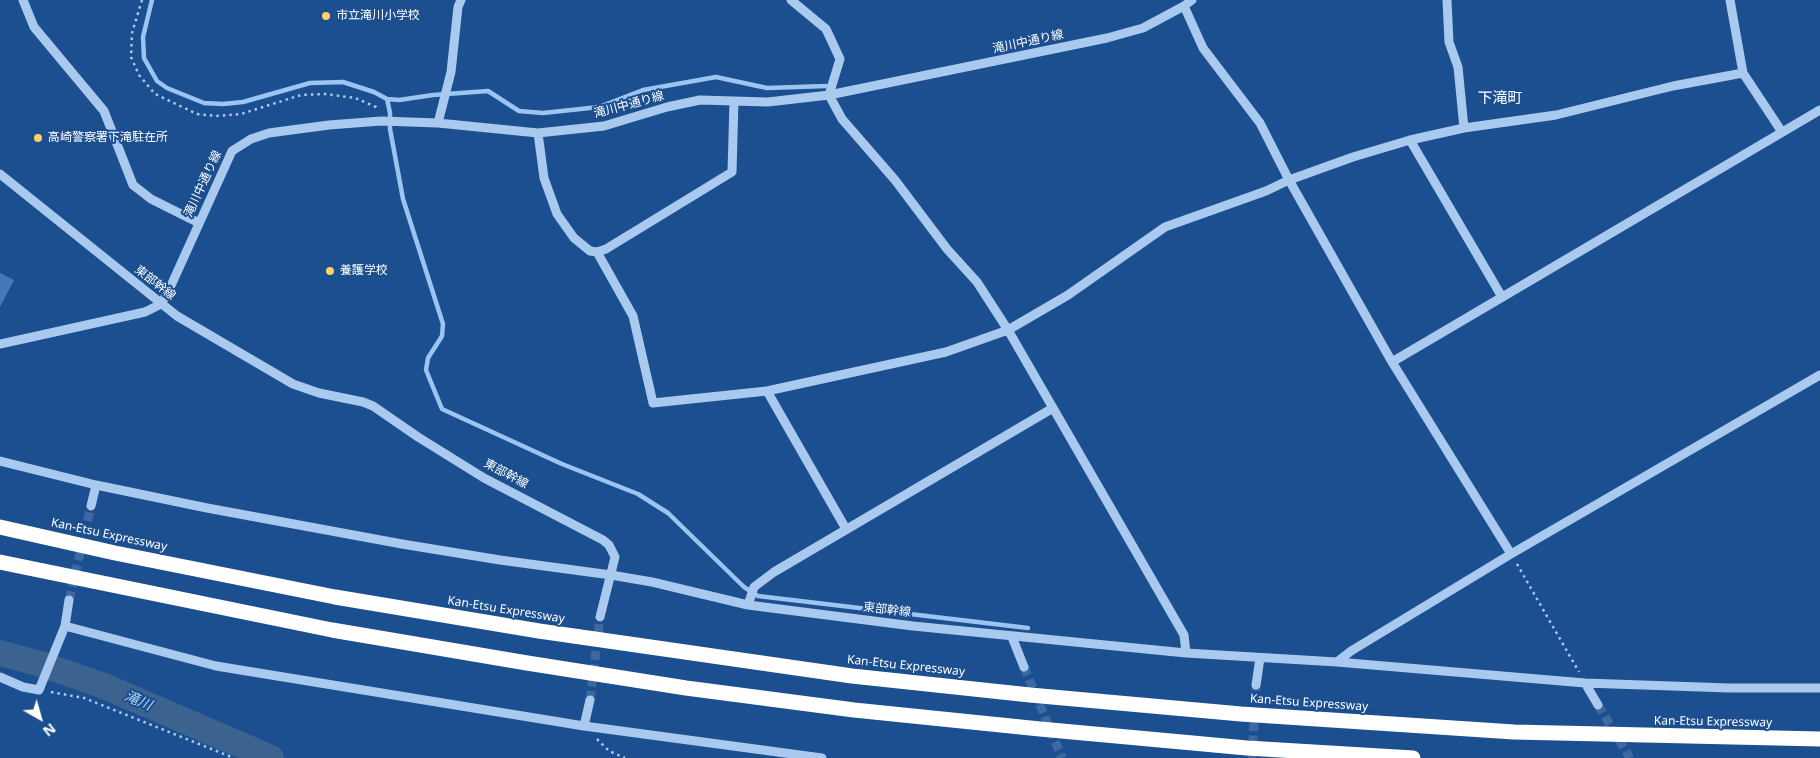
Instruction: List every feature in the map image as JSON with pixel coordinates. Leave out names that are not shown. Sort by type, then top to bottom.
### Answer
[{"type":"highway","name":"Kan-Etsu Expressway","points":[[0,527],[125,555],[335,597],[558,634],[852,676],[1030,696],[1241,714],[1514,732],[1820,739]]},
{"type":"highway","points":[[0,562],[332,630],[686,688],[854,710],[1040,730],[1247,748],[1413,758]]},
{"type":"street","points":[[22,0],[34,27],[104,111],[133,185],[151,199],[199,223]]},
{"type":"street","points":[[438,123],[451,72],[458,7],[461,0]]},
{"type":"street","points":[[791,0],[826,28],[840,60],[830,95],[842,119],[895,180],[947,249],[977,282],[1008,330],[1184,635],[1186,653]]},
{"type":"street","name":"滝川中通り線","points":[[160,304],[169,290],[232,151],[251,139],[269,133],[329,125],[399,121],[438,123],[538,134],[604,126],[668,107],[700,100],[768,102],[830,95],[1107,38],[1143,28],[1192,0]]},
{"type":"street","points":[[1447,0],[1448,42],[1458,67],[1464,128]]},
{"type":"street","points":[[1730,0],[1743,73],[1782,132]]},
{"type":"street","points":[[1184,6],[1203,48],[1260,123],[1289,180],[1392,362],[1512,554]]},
{"type":"street","points":[[598,252],[634,316],[653,404],[767,391],[946,352],[1008,330],[1068,295],[1164,227],[1266,191],[1289,180],[1353,157],[1410,140],[1464,128],[1556,116],[1673,86],[1743,73]]},
{"type":"street","points":[[538,134],[544,178],[557,214],[574,238],[590,251],[598,252],[606,249],[732,172],[734,100]]},
{"type":"street","points":[[1392,362],[1820,110]]},
{"type":"street","points":[[1410,140],[1502,296]]},
{"type":"street","name":"東部幹線","points":[[0,174],[177,316],[293,384],[318,393],[374,406],[418,437],[484,478],[595,534],[609,545],[614,557],[611,575],[750,601],[1012,637],[1186,653],[1337,662],[1585,683],[1729,688],[1820,688]]},
{"type":"street","points":[[0,344],[145,312],[160,304]]},
{"type":"street","points":[[1337,662],[1351,651],[1512,554],[1820,375]]},
{"type":"street","points":[[767,391],[846,529]]},
{"type":"street","points":[[750,601],[754,587],[774,572],[1053,408]]},
{"type":"street","points":[[0,461],[96,485],[207,508],[402,544],[611,575],[600,617]]},
{"type":"street","points":[[91,506],[96,485]]},
{"type":"street","points":[[0,677],[23,687],[41,687],[65,626],[69,600]]},
{"type":"street","points":[[65,626],[216,666],[584,726],[822,758]]},
{"type":"street","points":[[1012,637],[1024,666]]},
{"type":"street","points":[[1256,685],[1260,658]]},
{"type":"street","points":[[1585,683],[1598,705]]},
{"type":"street","points":[[584,726],[590,700]]},
{"type":"path","points":[[142,0],[132,33],[131,57],[139,75],[155,94],[197,114],[216,116],[241,114],[301,95],[324,94],[355,98],[376,107],[382,121]]},
{"type":"path","points":[[1512,554],[1585,683]]},
{"type":"path","points":[[41,687],[84,698],[234,758]]},
{"type":"path","points":[[584,726],[609,751],[625,758]]},
{"type":"building","points":[[0,273],[14,280],[0,307]]},
{"type":"waterway","points":[[152,0],[143,37],[144,58],[157,81],[167,88],[204,103],[243,102],[310,83],[343,82],[374,92],[387,99],[399,100],[433,95],[488,91],[519,111],[543,113],[599,107],[643,90],[716,77],[767,88],[826,86]]},
{"type":"waterway","points":[[387,99],[390,113],[390,129],[403,199],[443,324],[442,336],[428,358],[426,370],[442,409],[562,464],[638,494],[668,513],[744,587],[758,596],[1028,628]]},
{"type":"waterway","name":"滝川","points":[[0,653],[41,664],[104,686],[271,758]]},
{"type":"tunnel","points":[[69,600],[91,506]]},
{"type":"tunnel","points":[[590,700],[600,617]]},
{"type":"tunnel","points":[[1024,667],[1062,758]]},
{"type":"tunnel","points":[[1252,758],[1256,685]]},
{"type":"tunnel","points":[[1598,705],[1630,758]]},
{"type":"place","name":"市立滝川小学校","points":[[326,16]]},
{"type":"place","name":"高崎警察署下滝駐在所","points":[[38,138]]},
{"type":"place","name":"養護学校","points":[[330,271]]},
{"type":"district","name":"下滝町","points":[[1500,99]]}]
